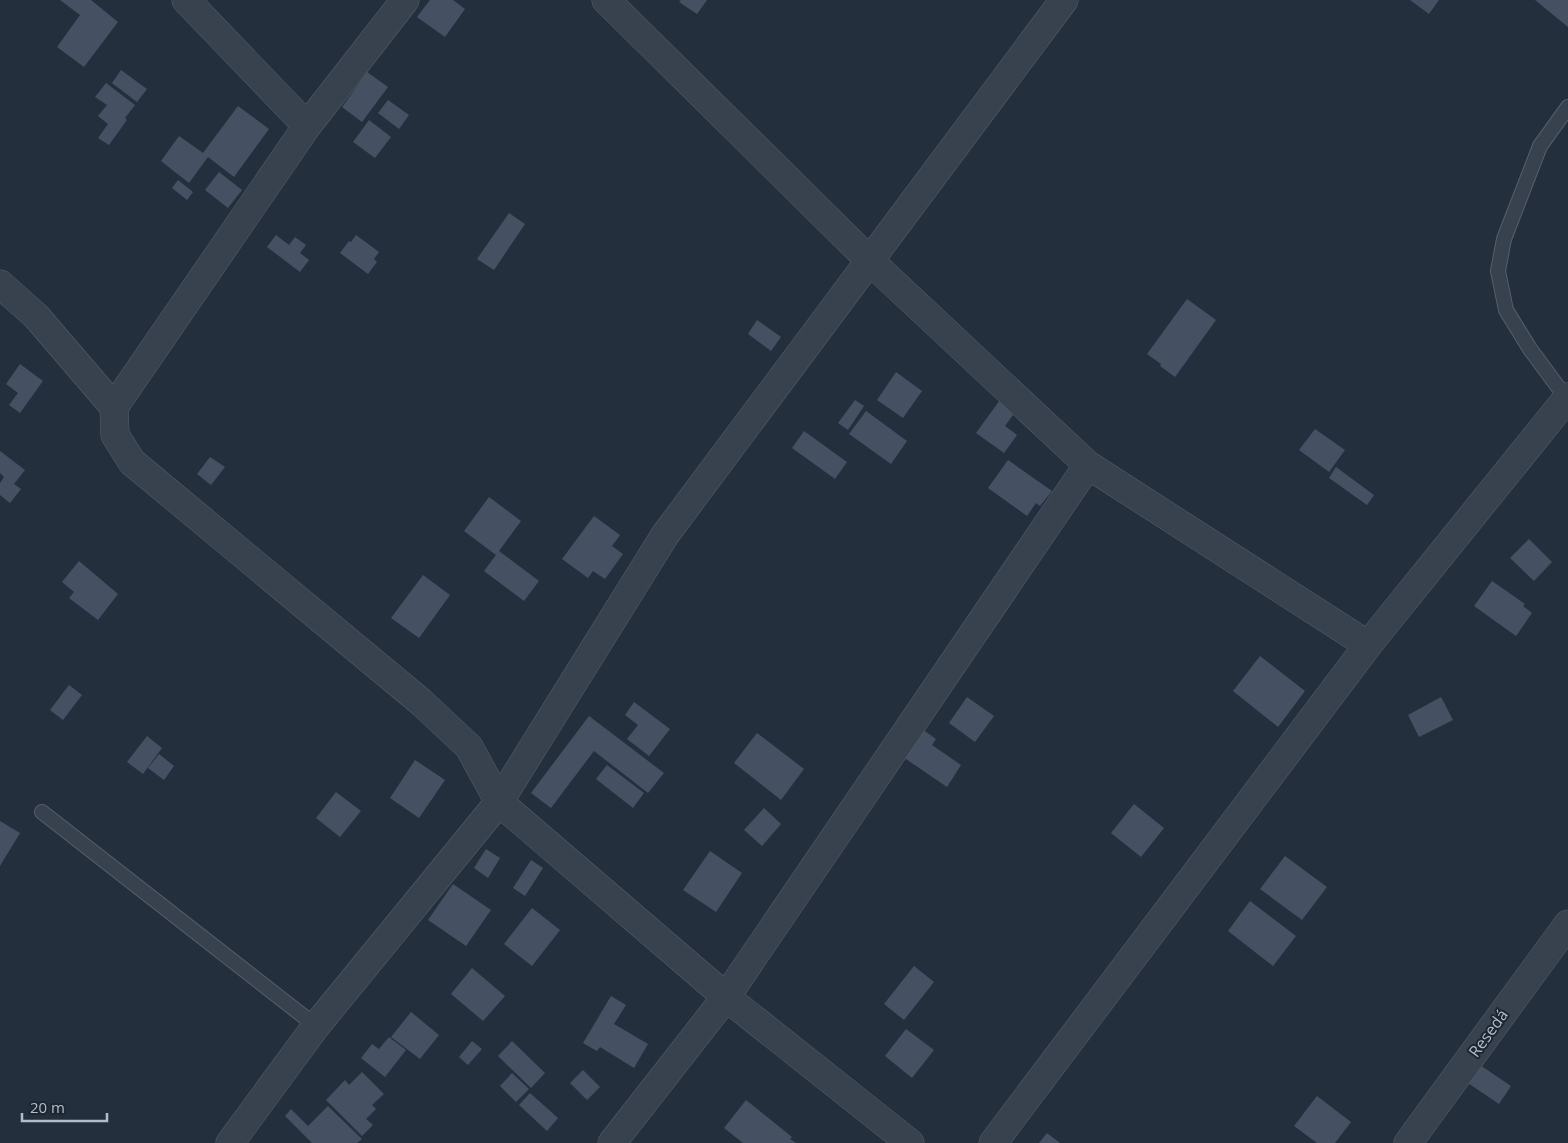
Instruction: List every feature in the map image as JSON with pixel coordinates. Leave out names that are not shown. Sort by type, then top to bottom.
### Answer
[{"type":"street","points":[[186,0],[307,126]]},
{"type":"street","points":[[404,0],[307,126],[114,407],[115,435],[132,462],[421,702],[469,747],[498,802],[726,996],[910,1143]]},
{"type":"street","points":[[606,0],[870,261],[1088,465],[1368,645]]},
{"type":"street","points":[[230,1143],[316,1026],[498,802],[665,535],[870,261],[1060,2]]},
{"type":"street","points":[[0,284],[36,316],[114,407]]},
{"type":"street","points":[[993,1143],[1368,645],[1568,398]]},
{"type":"street","points":[[612,1143],[726,996],[1088,465]]},
{"type":"street","name":"Resedá","points":[[1408,1143],[1568,924]]},
{"type":"lane","points":[[1568,107],[1540,146],[1504,239],[1498,271],[1506,310],[1530,349],[1568,398]]},
{"type":"lane","points":[[42,812],[316,1026]]},
{"type":"building","points":[[60,0],[91,0],[118,22],[84,67],[57,47],[80,15]]},
{"type":"building","points":[[430,0],[453,0],[465,9],[445,37],[417,17]]},
{"type":"building","points":[[681,0],[707,0],[697,14],[679,2]]},
{"type":"building","points":[[1410,0],[1439,0],[1429,14]]},
{"type":"building","points":[[1535,0],[1568,0],[1568,27]]},
{"type":"building","points":[[121,70],[147,89],[137,102],[112,83]]},
{"type":"building","points":[[367,72],[388,87],[362,122],[342,107]]},
{"type":"building","points":[[106,83],[135,105],[109,145],[98,138],[108,124],[98,116],[107,105],[95,97]]},
{"type":"building","points":[[388,100],[409,115],[399,129],[378,113]]},
{"type":"building","points":[[238,106],[269,129],[234,177],[208,157],[189,183],[161,161],[179,136],[203,153]]},
{"type":"building","points":[[369,120],[391,137],[375,158],[353,142]]},
{"type":"building","points":[[219,172],[242,190],[228,208],[205,190]]},
{"type":"building","points":[[178,180],[193,192],[187,200],[172,188]]},
{"type":"building","points":[[509,213],[525,224],[494,270],[477,259]]},
{"type":"building","points":[[276,235],[289,245],[295,237],[306,245],[300,253],[309,260],[300,272],[267,247]]},
{"type":"building","points":[[356,235],[379,252],[374,259],[377,262],[368,274],[340,253]]},
{"type":"building","points":[[1187,299],[1216,320],[1175,377],[1147,354]]},
{"type":"building","points":[[757,320],[781,337],[771,351],[748,334]]},
{"type":"building","points":[[20,364],[43,381],[20,413],[9,405],[18,393],[6,384]]},
{"type":"building","points":[[896,372],[922,391],[903,418],[877,400]]},
{"type":"building","points":[[1005,393],[1021,404],[1005,426],[1017,435],[1004,453],[976,433]]},
{"type":"building","points":[[855,400],[864,406],[848,430],[838,423]]},
{"type":"building","points":[[866,411],[907,441],[891,464],[849,434]]},
{"type":"building","points":[[1315,429],[1345,450],[1329,472],[1299,450]]},
{"type":"building","points":[[804,431],[847,462],[835,479],[792,448]]},
{"type":"building","points":[[0,451],[25,470],[14,484],[21,489],[10,503],[0,495],[0,483],[4,477],[0,473]]},
{"type":"building","points":[[210,457],[225,467],[211,485],[197,474]]},
{"type":"building","points":[[1008,460],[1052,491],[1040,506],[1036,503],[1027,516],[988,488]]},
{"type":"building","points":[[1336,467],[1374,495],[1367,505],[1329,478]]},
{"type":"building","points":[[489,497],[521,521],[499,551],[539,581],[524,601],[484,571],[496,555],[464,531]]},
{"type":"building","points":[[594,516],[620,535],[612,546],[623,554],[605,579],[593,571],[588,578],[562,559]]},
{"type":"building","points":[[1529,539],[1552,562],[1534,581],[1510,558]]},
{"type":"building","points":[[79,561],[118,594],[98,620],[69,598],[74,592],[62,582]]},
{"type":"building","points":[[423,575],[450,595],[419,638],[391,618]]},
{"type":"building","points":[[1492,581],[1525,604],[1523,606],[1532,613],[1516,636],[1474,606]]},
{"type":"building","points":[[1260,656],[1305,691],[1278,727],[1233,691]]},
{"type":"building","points":[[69,685],[82,695],[63,720],[50,710]]},
{"type":"building","points":[[967,697],[994,716],[975,742],[949,723]]},
{"type":"building","points":[[1441,697],[1453,720],[1419,737],[1408,715]]},
{"type":"building","points":[[634,702],[670,729],[649,756],[627,739],[638,725],[625,715]]},
{"type":"building","points":[[589,716],[664,773],[648,793],[594,751],[551,808],[531,793]]},
{"type":"building","points":[[922,729],[936,739],[932,745],[961,765],[947,787],[903,757]]},
{"type":"building","points":[[757,733],[804,769],[781,800],[734,763]]},
{"type":"building","points":[[147,736],[162,748],[143,774],[127,762]]},
{"type":"building","points":[[159,754],[174,766],[164,780],[148,768]]},
{"type":"building","points":[[415,760],[445,780],[419,818],[390,798]]},
{"type":"building","points":[[607,765],[644,793],[633,808],[596,779]]},
{"type":"building","points":[[336,792],[361,811],[340,837],[316,818]]},
{"type":"building","points":[[1134,804],[1164,828],[1141,857],[1111,833]]},
{"type":"building","points":[[764,808],[781,824],[762,846],[744,830]]},
{"type":"building","points":[[0,821],[20,833],[0,866]]},
{"type":"building","points":[[486,849],[500,858],[488,878],[474,868]]},
{"type":"building","points":[[710,851],[742,873],[716,912],[683,890]]},
{"type":"building","points":[[1285,856],[1327,887],[1302,920],[1260,889]]},
{"type":"building","points":[[531,860],[543,868],[525,896],[513,888]]},
{"type":"building","points":[[453,884],[491,910],[466,946],[428,920]]},
{"type":"building","points":[[1250,901],[1296,936],[1273,966],[1228,931]]},
{"type":"building","points":[[532,908],[560,930],[532,966],[504,944]]},
{"type":"building","points":[[914,966],[934,982],[904,1020],[884,1004]]},
{"type":"building","points":[[472,968],[505,996],[483,1021],[451,994]]},
{"type":"building","points":[[611,996],[626,1005],[614,1024],[648,1044],[634,1068],[600,1047],[597,1051],[583,1043]]},
{"type":"building","points":[[411,1012],[439,1035],[420,1059],[391,1037]]},
{"type":"building","points":[[906,1029],[934,1050],[912,1078],[885,1056]]},
{"type":"building","points":[[389,1037],[406,1050],[385,1077],[361,1058],[372,1044],[379,1049]]},
{"type":"building","points":[[472,1041],[482,1049],[468,1065],[459,1057]]},
{"type":"building","points":[[512,1041],[545,1073],[531,1088],[498,1056]]},
{"type":"building","points":[[1477,1063],[1511,1086],[1499,1104],[1465,1081]]},
{"type":"building","points":[[583,1070],[600,1087],[587,1100],[570,1083]]},
{"type":"building","points":[[362,1072],[384,1094],[372,1105],[376,1109],[366,1119],[373,1125],[362,1136],[326,1100],[345,1080],[349,1085]]},
{"type":"building","points":[[512,1073],[529,1089],[516,1102],[500,1086]]},
{"type":"building","points":[[530,1093],[558,1118],[547,1131],[519,1105]]},
{"type":"building","points":[[1317,1096],[1351,1122],[1335,1143],[1317,1143],[1294,1126]]},
{"type":"building","points":[[746,1100],[792,1137],[790,1139],[796,1143],[743,1143],[724,1128]]},
{"type":"building","points":[[328,1106],[362,1139],[357,1143],[312,1143],[285,1116],[291,1109],[308,1126]]},
{"type":"building","points":[[1047,1133],[1060,1143],[1039,1143]]}]
